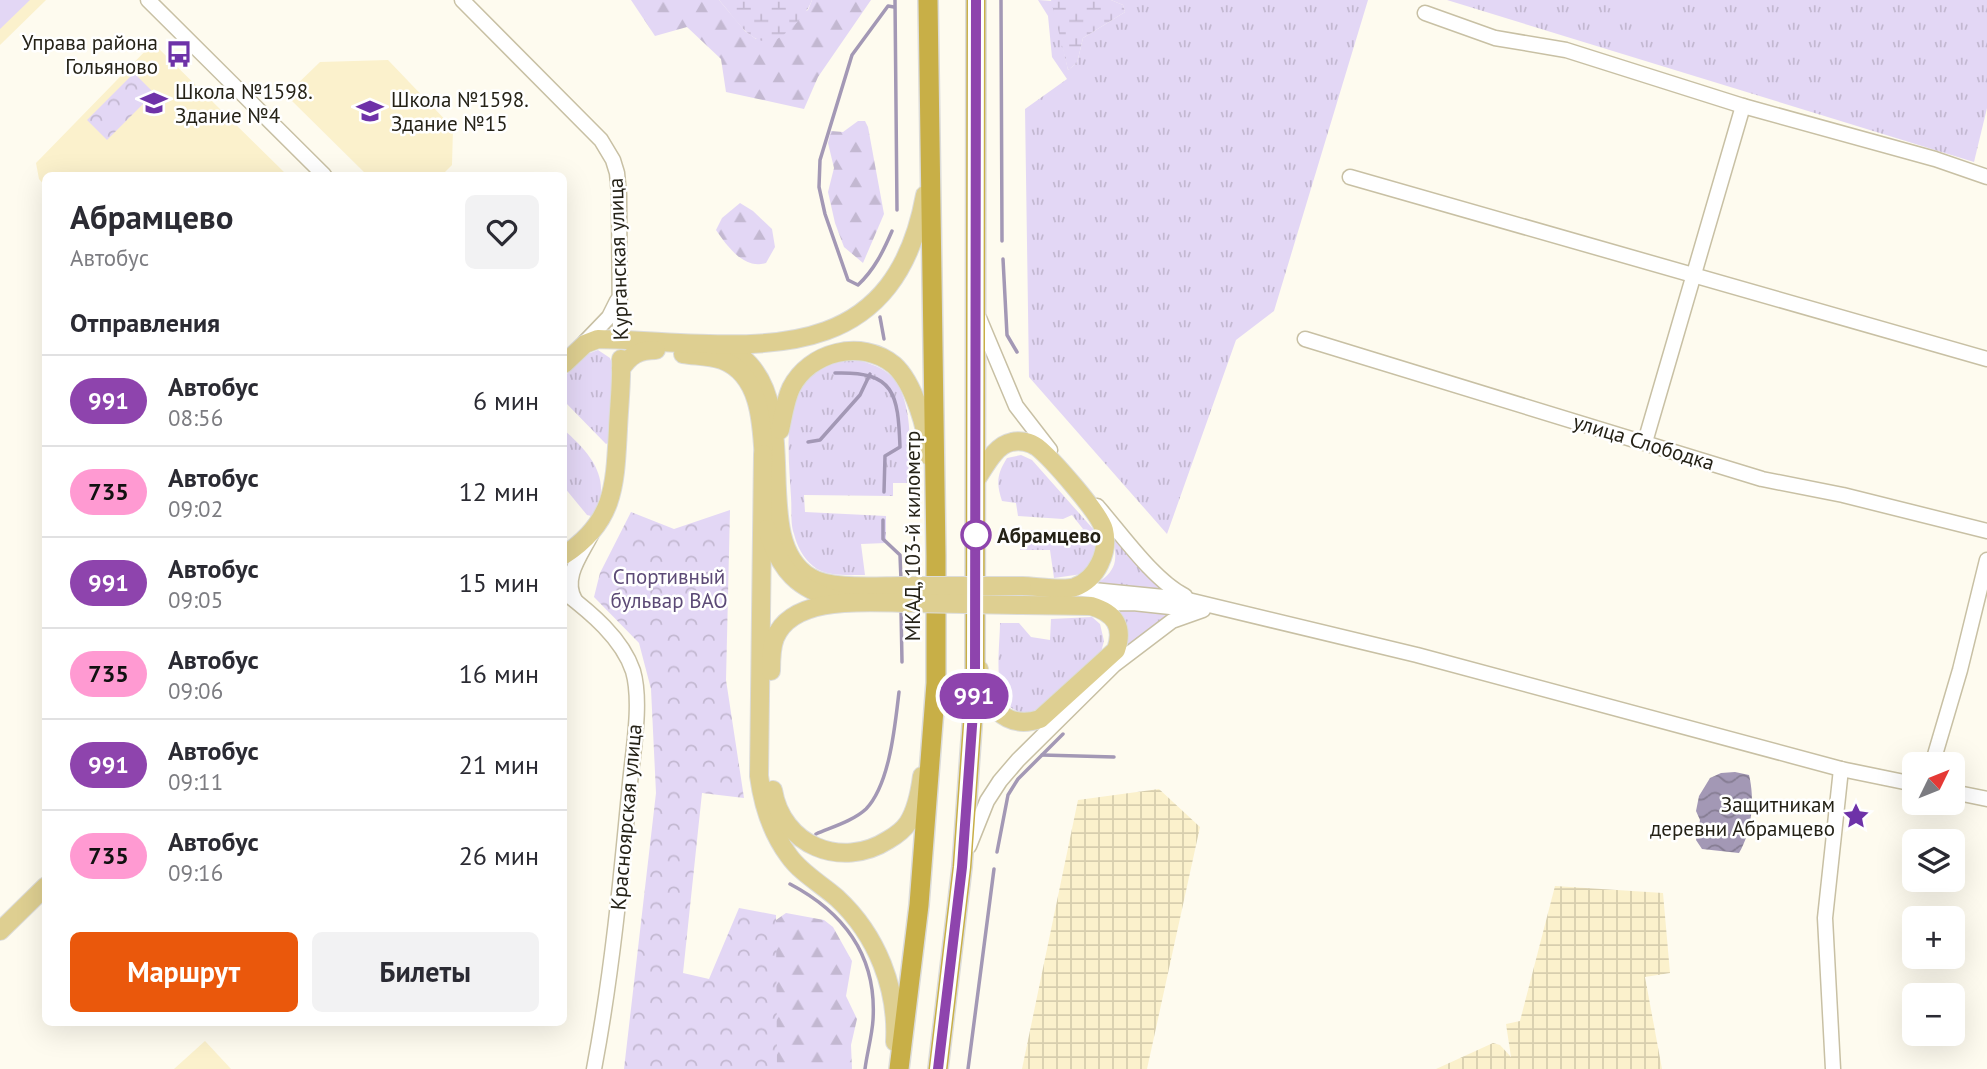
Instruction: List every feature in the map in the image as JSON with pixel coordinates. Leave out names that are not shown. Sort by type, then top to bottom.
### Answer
[{"type":"highway","name":"МКАД, 103-й километр","points":[[896,1069],[919,905],[936,682],[928,0]]},
{"type":"highway","points":[[938,1069],[962,867],[975,684],[975,0]]},
{"type":"main road","points":[[567,361],[580,348],[598,338],[709,345],[772,343],[806,339],[830,331],[852,318],[873,302],[909,255],[919,228],[927,188],[930,101]]},
{"type":"main road","name":"Курганская улица","points":[[594,530],[606,512],[614,488],[621,369],[620,341]]},
{"type":"main road","points":[[709,345],[728,348],[743,357],[757,372],[771,402],[759,776],[763,803],[774,832],[790,858],[839,900],[863,926],[875,947],[893,996],[896,1069]]},
{"type":"main road","points":[[621,369],[635,354],[654,350],[721,360],[735,367],[748,381],[757,400],[762,429],[770,449],[786,549],[798,567],[810,578],[827,583],[911,594],[1022,605],[1073,597],[1096,570],[1103,557],[1104,528],[1096,513],[1045,454],[1034,445],[1023,441],[1011,442],[993,455],[976,480]]},
{"type":"main road","points":[[847,603],[816,594],[801,585],[786,570],[774,552],[767,528],[770,449],[790,389],[810,364],[825,356],[843,351],[862,351],[894,366],[908,384],[920,411],[928,448],[936,556]]},
{"type":"main road","points":[[567,552],[594,530]]},
{"type":"main road","points":[[936,682],[919,795],[908,824],[873,849],[856,854],[838,853],[802,840],[786,824],[775,804],[770,775],[771,656],[775,638],[788,620],[817,607],[911,594],[1022,586],[1073,597],[1102,609],[1112,616],[1120,639],[1116,650],[1040,719],[1025,724],[1011,721],[999,713],[986,695],[980,677],[975,634]]},
{"type":"main road","points":[[0,931],[42,890]]},
{"type":"street","points":[[148,0],[321,172]]},
{"type":"street","name":"Курганская улица","points":[[462,0],[588,125],[608,150],[617,173],[619,194],[620,341]]},
{"type":"street","points":[[1425,13],[1496,38],[1566,50],[1743,106],[1935,159],[1987,177]]},
{"type":"street","points":[[1646,442],[1743,106]]},
{"type":"street","points":[[1350,177],[1987,359]]},
{"type":"street","points":[[580,348],[609,317],[619,296]]},
{"type":"street","points":[[976,310],[1016,405],[1037,436],[1155,572],[1175,591],[1203,607]]},
{"type":"street","name":"улица Слободка","points":[[1305,339],[1762,479],[1843,495],[1987,531]]},
{"type":"street","points":[[578,604],[570,588],[570,581],[594,530]]},
{"type":"street","points":[[1936,752],[1960,670],[1987,560]]},
{"type":"street","name":"Красноярская улица","points":[[567,595],[622,648],[634,674],[636,689],[620,897],[594,1069]]},
{"type":"street","points":[[1073,597],[1203,607],[1236,613],[1494,674],[1841,769],[1902,782]]},
{"type":"street","points":[[962,867],[976,824],[987,802],[1018,760],[1114,665],[1172,621],[1203,607]]},
{"type":"street","points":[[1833,1069],[1825,918],[1841,769]]},
{"type":"street","points":[[1965,794],[1987,799]]},
{"type":"shaded area","points":[[0,0],[46,0],[0,45]]},
{"type":"shaded area","name":"Школа №1598. Здание №4","points":[[153,43],[284,172],[42,172],[42,182],[36,163]]},
{"type":"shaded area","name":"Школа №1598. Здание №15","points":[[388,60],[453,128],[452,165],[445,172],[364,172],[286,95],[320,62]]},
{"type":"shaded area","points":[[1159,789],[1200,827],[1147,1069],[1022,1069],[1078,800]]},
{"type":"shaded area","points":[[1555,886],[1663,893],[1670,973],[1645,977],[1662,1069],[1436,1069],[1493,1043],[1500,1045],[1511,1057],[1506,1024],[1520,1021]]},
{"type":"shaded area","points":[[205,1041],[231,1069],[174,1069]]},
{"type":"green space","points":[[0,0],[30,0],[0,29]]},
{"type":"green space","points":[[631,0],[719,0],[745,31],[756,39],[808,10],[812,0],[871,0],[818,77],[804,109],[726,92],[721,59],[687,27],[655,36]]},
{"type":"green space","points":[[719,0],[812,0],[792,28],[777,39],[767,41],[749,34]]},
{"type":"green space","points":[[1038,0],[1053,1],[1068,70],[1077,63],[1083,38],[1125,12],[1123,5],[1111,0],[1368,0],[1274,311],[1236,340],[1167,534],[1029,377],[1025,109],[1067,79],[1052,57],[1048,16]]},
{"type":"green space","points":[[1051,0],[1111,0],[1123,5],[1125,12],[1083,38],[1077,63],[1068,70]]},
{"type":"green space","points":[[1447,0],[1987,0],[1987,108],[1974,162]]},
{"type":"green space","points":[[1608,0],[1658,0],[1651,22],[1606,7]]},
{"type":"green space","points":[[134,73],[154,93],[107,140],[87,120]]},
{"type":"green space","points":[[858,121],[865,121],[868,127],[884,214],[863,263],[844,247],[828,192],[834,168],[828,143],[831,131],[843,132]]},
{"type":"green space","points":[[740,203],[772,229],[775,247],[766,263],[743,260],[716,230],[722,218]]},
{"type":"green space","points":[[598,350],[610,358],[612,364],[610,442],[606,444],[567,404],[567,374],[585,355]]},
{"type":"green space","points":[[851,358],[882,369],[891,376],[904,398],[909,427],[907,483],[893,483],[893,496],[804,495],[805,512],[886,516],[886,543],[861,544],[865,575],[831,574],[818,570],[806,559],[799,547],[792,521],[789,432],[795,400],[802,386],[820,366]]},
{"type":"green space","points":[[567,433],[590,457],[600,478],[600,501],[595,514],[587,515],[567,491]]},
{"type":"green space","points":[[1021,455],[1032,460],[1094,530],[1099,546],[1093,565],[1082,574],[1054,578],[1050,550],[1020,550],[1020,530],[1074,532],[1083,529],[1072,515],[1063,519],[1018,516],[1016,503],[1002,501],[998,484],[1001,469],[1007,458]]},
{"type":"green space","name":"Спортивный бульвар ВАО","points":[[730,510],[726,680],[744,798],[702,793],[683,973],[709,979],[739,908],[776,915],[777,1069],[624,1069],[656,793],[651,689],[639,643],[594,597],[600,573],[631,512],[674,529]]},
{"type":"green space","points":[[1112,531],[1168,593],[1096,584],[1110,573],[1115,561]]},
{"type":"green space","points":[[1117,609],[1174,611],[1139,637],[1127,650],[1126,628]]},
{"type":"green space","points":[[1092,617],[1100,624],[1104,641],[1100,656],[1039,709],[1025,714],[1009,706],[1004,699],[999,679],[1000,623],[1019,623],[1031,637],[1050,640],[1051,619]]},
{"type":"green space","points":[[786,913],[824,920],[833,927],[852,961],[846,996],[857,1019],[851,1045],[852,1069],[699,1069],[747,916],[776,920]]},
{"type":"water","points":[[1721,773],[1749,775],[1751,784],[1751,815],[1743,845],[1739,853],[1702,849],[1696,840],[1700,820],[1696,811],[1699,796],[1710,778]]},
{"type":"waterway","points":[[895,0],[897,210]]},
{"type":"waterway","points":[[1001,0],[1002,241]]},
{"type":"waterway","points":[[892,231],[878,260],[864,279],[858,285],[848,280],[825,214],[819,187],[820,160],[852,55],[888,6],[894,7]]},
{"type":"waterway","points":[[1003,259],[1007,335],[1017,352]]},
{"type":"waterway","points":[[880,317],[884,339]]},
{"type":"waterway","points":[[835,373],[870,376],[889,389],[894,400],[900,447],[885,456],[884,492]]},
{"type":"waterway","points":[[808,442],[820,440],[860,395],[870,374]]},
{"type":"waterway","points":[[883,520],[883,539],[900,555],[901,580]]},
{"type":"waterway","points":[[901,609],[902,662]]},
{"type":"waterway","points":[[816,834],[855,817],[866,809],[874,798],[881,785],[890,754],[899,692]]},
{"type":"waterway","points":[[997,852],[1008,795],[1018,779],[1063,734]]},
{"type":"waterway","points":[[1042,755],[1114,757]]},
{"type":"waterway","points":[[968,1069],[994,869]]},
{"type":"waterway","points":[[790,884],[827,908],[854,939],[863,956],[873,997],[872,1026],[865,1069]]},
{"type":"bus line","name":"991","points":[[938,1069],[962,867],[975,684],[976,0]]},
{"type":"place","name":"Управа района Гольяново","points":[[179,54]]},
{"type":"place","name":"Школа №1598. Здание №4","points":[[154,103]]},
{"type":"place","name":"Школа №1598. Здание №15","points":[[370,111]]},
{"type":"place","name":"Абрамцево","points":[[976,535]]},
{"type":"place","name":"Защитникам деревни Абрамцево","points":[[1856,816]]}]
